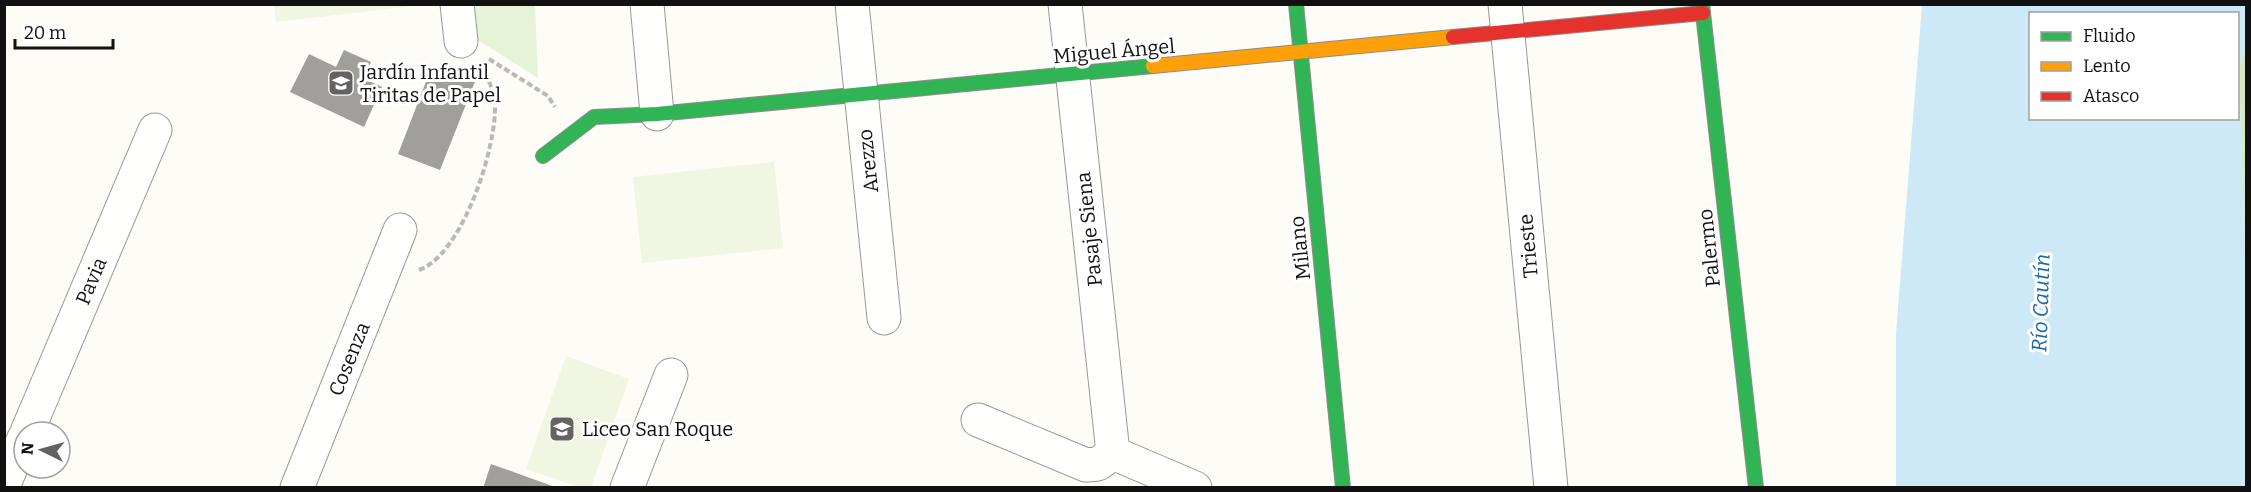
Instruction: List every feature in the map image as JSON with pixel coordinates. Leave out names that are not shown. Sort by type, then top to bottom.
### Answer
[{"type":"street","points":[[457,4],[460,41]]},
{"type":"street","points":[[647,4],[657,114]]},
{"type":"street","name":"Arezzo","points":[[852,4],[884,318]]},
{"type":"street","name":"Pasaje Siena","points":[[1065,4],[1113,453]]},
{"type":"street","name":"Milano","points":[[1296,4],[1343,488]]},
{"type":"street","name":"Miguel Ángel","points":[[543,156],[594,117],[657,114],[1300,52],[1506,18],[1702,9]]},
{"type":"street","name":"Palermo","points":[[1702,9],[1756,488]]},
{"type":"street","name":"Trieste","points":[[1506,18],[1551,488]]},
{"type":"street","name":"Pavia","points":[[32,420],[155,130]]},
{"type":"street","name":"Cosenza","points":[[297,488],[400,230]]},
{"type":"street","points":[[627,488],[671,375]]},
{"type":"street","points":[[978,420],[1086,465],[1098,464],[1113,453],[1195,488]]},
{"type":"street","points":[[4,484],[12,466]]},
{"type":"path","points":[[460,41],[548,96],[573,132]]},
{"type":"path","points":[[386,268],[395,271],[415,271],[428,267],[439,258],[464,219],[477,189],[492,130],[495,102],[486,74],[460,41]]},
{"type":"green space","points":[[274,4],[422,5],[276,22]]},
{"type":"green space","points":[[466,5],[535,5],[538,78],[470,35]]},
{"type":"green space","points":[[2246,43],[2246,290],[2239,69]]},
{"type":"green space","points":[[774,162],[783,248],[642,263],[633,177]]},
{"type":"green space","points":[[566,356],[629,379],[591,487],[579,487],[526,469]]},
{"type":"water","name":"Río Cautín","points":[[1922,5],[2246,5],[2246,43],[2239,69],[2246,290],[2246,487],[1896,487],[1896,334]]},
{"type":"building","points":[[344,50],[371,62],[363,78],[382,87],[364,127],[290,92],[309,54],[336,67]]},
{"type":"building","points":[[457,66],[478,74],[440,170],[398,154],[429,74],[450,82]]},
{"type":"building","points":[[491,464],[555,487],[555,488],[483,488]]},
{"type":"traffic: fast","points":[[1296,4],[1343,488]]},
{"type":"traffic: fast","points":[[1702,4],[1756,488]]},
{"type":"traffic: fast","points":[[543,156],[594,117],[657,114],[1153,66]]},
{"type":"traffic: slow","points":[[1153,66],[1453,37]]},
{"type":"traffic: jam","points":[[1453,37],[1703,13]]},
{"type":"place","name":"Jardín Infantil Tiritas de Papel","points":[[341,83]]},
{"type":"place","name":"Liceo San Roque","points":[[562,429]]}]
